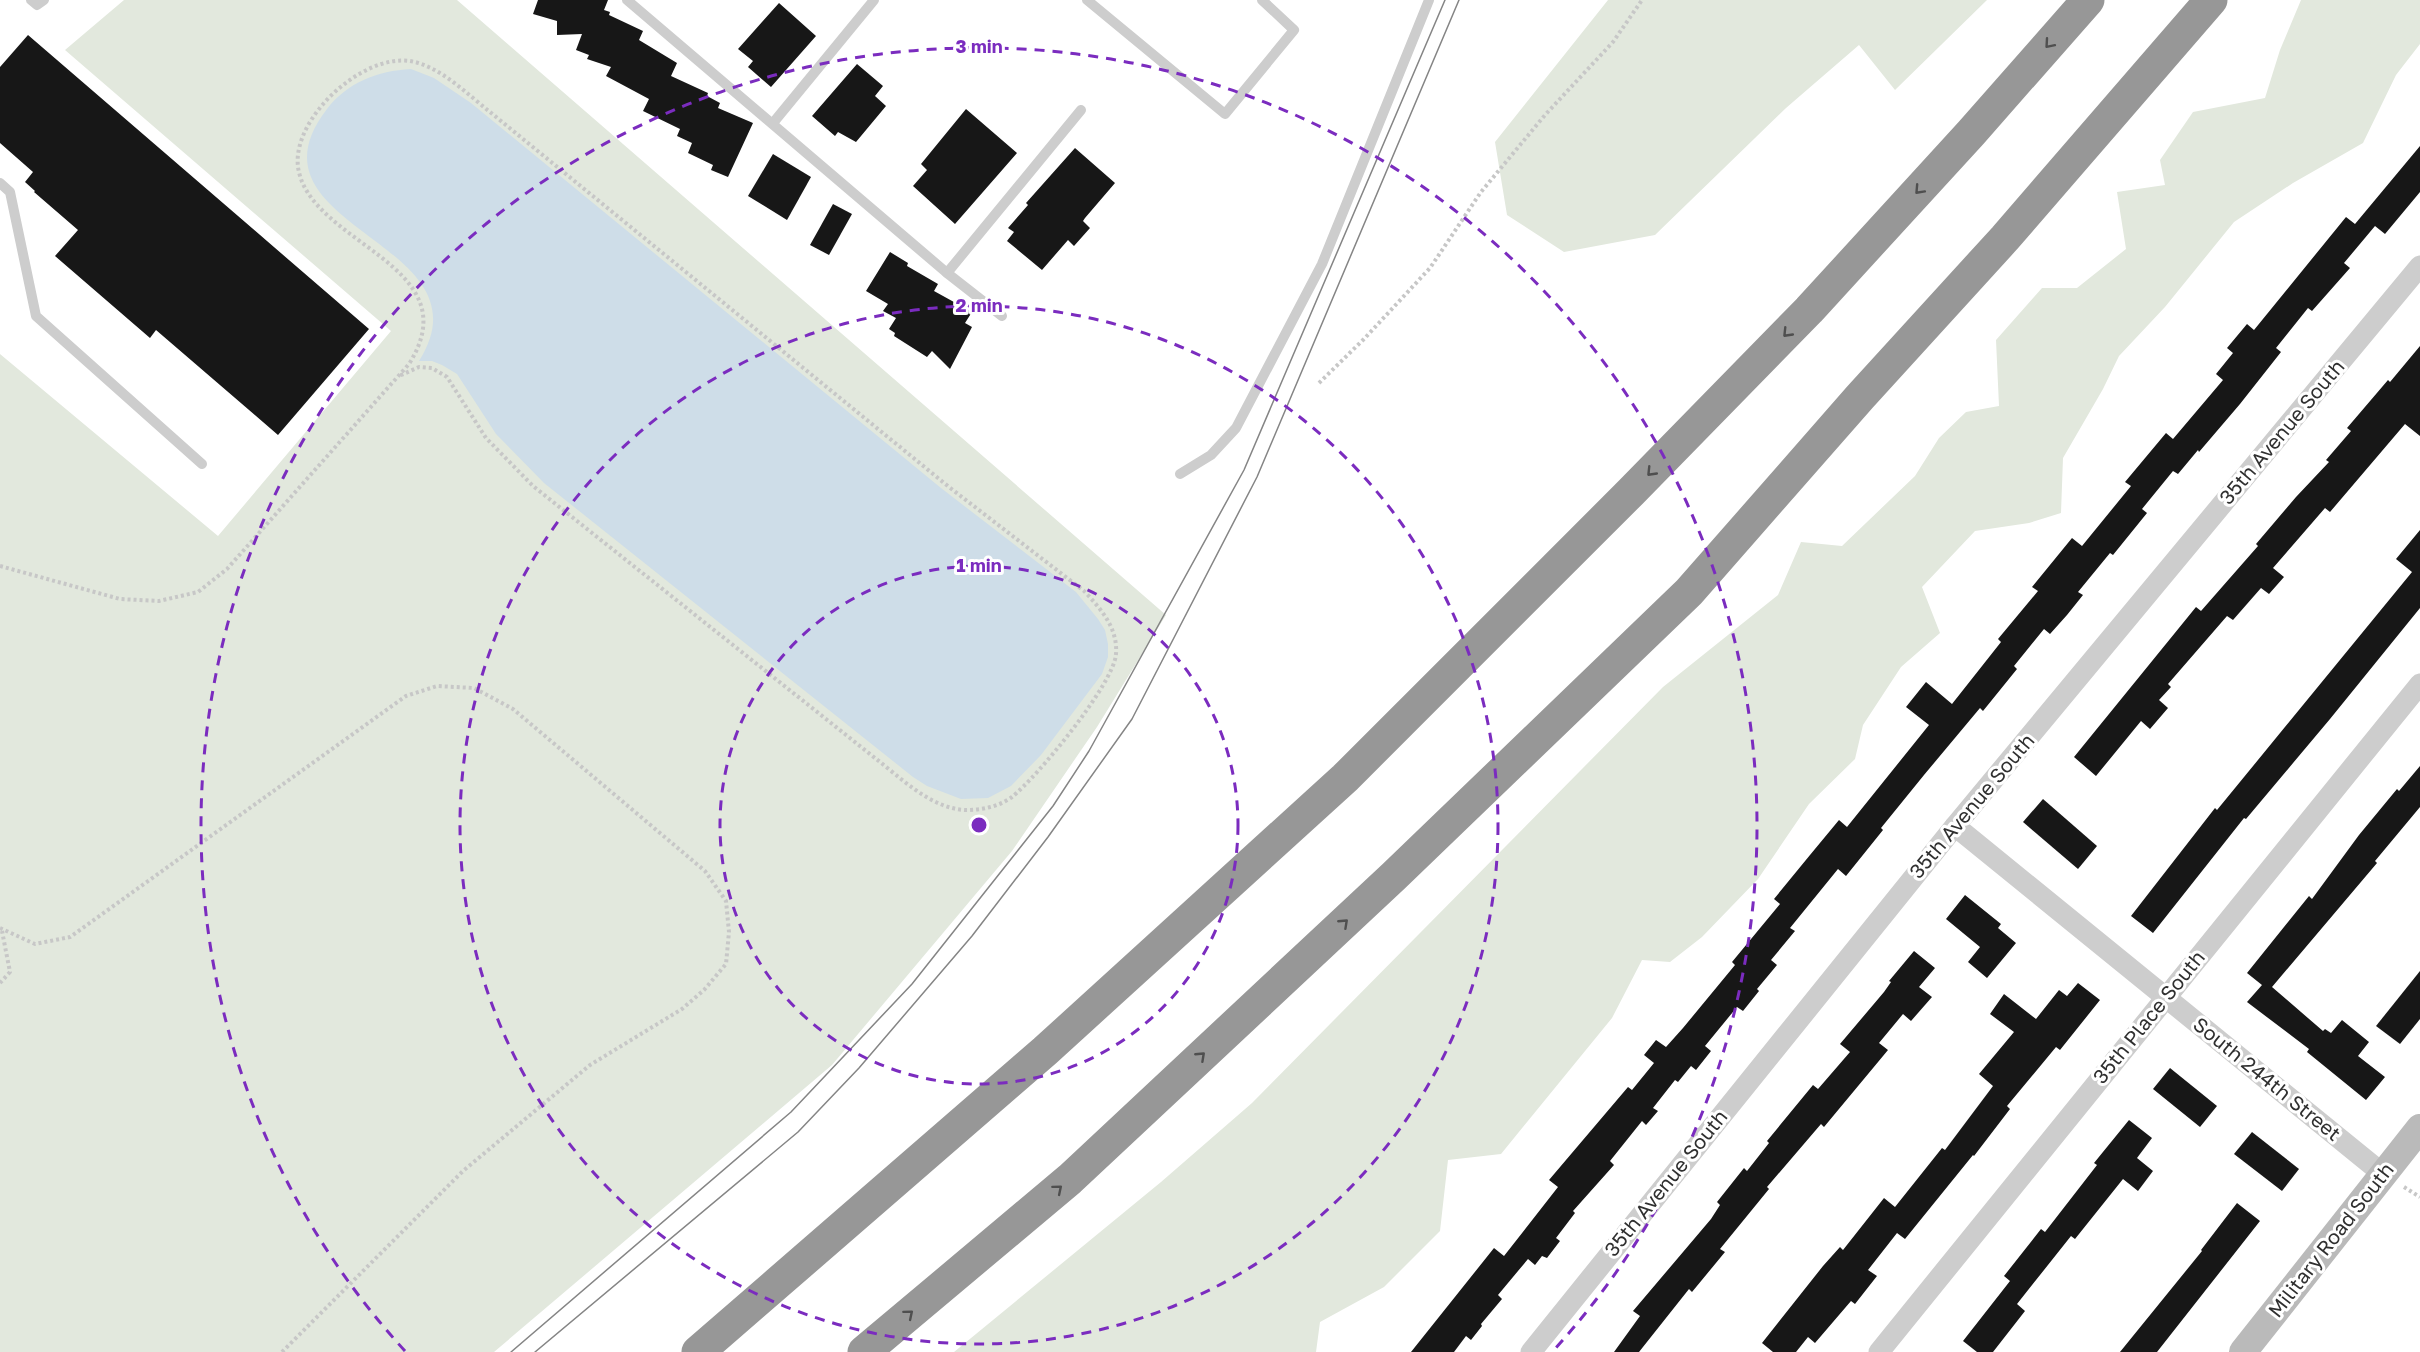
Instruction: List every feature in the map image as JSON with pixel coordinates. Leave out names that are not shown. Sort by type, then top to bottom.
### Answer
[{"type":"highway","points":[[698,1352],[1045,1051],[1345,778],[1809,310],[1971,133],[2088,0]]},
{"type":"highway","points":[[864,1352],[1070,1179],[1394,876],[1689,592],[1860,397],[2027,213],[2211,0]]},
{"type":"main road","name":"Military Road South","points":[[2242,1352],[2420,1128]]},
{"type":"street","name":"35th Avenue South","points":[[1531,1352],[1955,826],[2420,266]]},
{"type":"street","name":"35th Place South","points":[[1879,1352],[2420,684]]},
{"type":"street","name":"South 244th Street","points":[[1955,826],[2383,1174]]},
{"type":"lane","points":[[31,0],[37,5],[44,0]]},
{"type":"lane","points":[[627,0],[947,273],[1002,316]]},
{"type":"lane","points":[[773,123],[874,0]]},
{"type":"lane","points":[[1087,0],[1225,114],[1294,30],[1262,0]]},
{"type":"lane","points":[[1180,474],[1211,455],[1227,441],[1322,264],[1429,0]]},
{"type":"lane","points":[[947,273],[1081,111]]},
{"type":"lane","points":[[0,183],[10,192],[36,316],[202,464]]},
{"type":"path","points":[[1319,383],[1364,339],[1430,268],[1481,192],[1545,115],[1613,42],[1642,0]]},
{"type":"path","points":[[0,566],[120,599],[159,601],[198,592],[227,569],[399,376],[418,350],[421,342],[422,312],[416,294],[399,271],[388,261],[326,214],[310,198],[304,187],[298,161],[302,138],[308,125],[324,104],[350,79],[372,67],[409,61],[448,78],[949,487],[1084,591],[1113,629],[1116,656],[1110,674],[1091,704],[1042,765],[1012,797],[988,808],[962,809],[947,806],[928,797],[875,758],[533,486],[486,438],[447,377],[432,368],[419,367],[399,376]]},
{"type":"path","points":[[1,929],[35,944],[70,937],[406,696],[437,686],[474,688],[513,709],[705,871],[726,901],[729,932],[726,964],[704,990],[682,1009],[590,1065],[463,1171],[282,1352]]},
{"type":"path","points":[[0,983],[10,972],[1,929]]},
{"type":"shaded area","points":[[124,0],[457,0],[1166,615],[1097,727],[1012,851],[832,1065],[494,1352],[0,1352],[0,354],[218,536],[391,331],[65,50]]},
{"type":"shaded area","points":[[1608,0],[1987,0],[1895,90],[1859,45],[1786,108],[1655,235],[1564,252],[1507,215],[1495,142]]},
{"type":"shaded area","points":[[2301,0],[2420,0],[2420,44],[2396,75],[2363,143],[2293,183],[2234,222],[2165,307],[2119,356],[2103,389],[2063,458],[2061,513],[2029,523],[1975,531],[1922,587],[1940,633],[1901,667],[1863,725],[1855,759],[1809,804],[1758,879],[1702,937],[1670,962],[1642,960],[1612,1018],[1501,1154],[1448,1160],[1440,1231],[1384,1287],[1320,1322],[1316,1352],[954,1352],[1161,1182],[1252,1103],[1663,687],[1778,595],[1801,542],[1842,546],[1915,476],[1939,438],[1966,412],[1999,406],[1996,340],[2042,288],[2077,288],[2126,249],[2117,192],[2165,185],[2160,160],[2193,112],[2265,98],[2280,50]]},
{"type":"shaded area","points":[[411,69],[434,78],[471,103],[941,488],[1076,592],[1105,630],[1108,657],[1102,674],[1041,755],[1011,786],[988,798],[961,799],[927,786],[913,777],[544,483],[496,434],[457,374],[432,361],[419,361],[433,321],[424,288],[399,260],[336,209],[313,182],[308,149],[327,109],[344,92],[375,75]]},
{"type":"building","points":[[538,0],[608,0],[604,10],[610,12],[609,15],[643,31],[639,40],[677,63],[671,76],[708,93],[707,96],[720,103],[718,108],[753,123],[728,177],[711,170],[713,165],[688,153],[692,143],[677,136],[680,129],[643,111],[649,99],[606,76],[611,67],[587,59],[589,55],[576,50],[582,34],[557,35],[557,21],[533,14]]},
{"type":"building","points":[[779,3],[816,36],[771,87],[748,67],[753,61],[738,49]]},
{"type":"building","points":[[28,35],[369,329],[278,435],[156,330],[150,338],[55,256],[78,230],[25,182],[33,172],[0,143],[0,67]]},
{"type":"building","points":[[857,64],[883,86],[875,96],[886,106],[856,142],[838,132],[835,136],[812,116]]},
{"type":"building","points":[[966,109],[1017,153],[955,224],[913,186],[927,170],[921,164]]},
{"type":"building","points":[[2420,146],[2420,192],[2385,234],[2375,226],[2344,263],[2350,268],[2312,311],[2308,308],[2276,348],[2281,352],[2240,404],[2178,474],[2173,471],[2142,509],[2147,513],[2113,555],[2110,553],[2078,592],[2083,595],[2067,615],[2050,634],[2044,629],[2014,666],[2017,669],[1983,711],[1980,708],[1924,775],[1846,876],[1838,869],[1790,928],[1795,931],[1771,960],[1777,965],[1757,989],[1759,991],[1743,1011],[1737,1007],[1705,1046],[1711,1051],[1696,1070],[1691,1066],[1678,1082],[1675,1080],[1653,1108],[1658,1111],[1646,1125],[1642,1121],[1610,1161],[1614,1165],[1573,1211],[1575,1213],[1556,1238],[1560,1241],[1547,1258],[1542,1256],[1535,1265],[1528,1259],[1498,1295],[1502,1299],[1471,1340],[1466,1336],[1454,1352],[1411,1352],[1494,1248],[1504,1256],[1558,1187],[1549,1180],[1628,1087],[1632,1090],[1654,1063],[1644,1055],[1656,1040],[1666,1047],[1683,1028],[1735,965],[1732,962],[1780,904],[1774,899],[1839,820],[1847,827],[1929,725],[1906,707],[1926,682],[1952,704],[2001,642],[1998,639],[2038,591],[2032,587],[2072,538],[2082,546],[2131,486],[2125,482],[2166,433],[2173,439],[2223,380],[2216,374],[2233,353],[2227,348],[2247,324],[2254,330],[2346,217],[2355,224]]},
{"type":"building","points":[[1075,148],[1115,183],[1083,221],[1090,228],[1074,246],[1068,240],[1042,270],[1007,241],[1014,232],[1008,228],[1028,205],[1026,203]]},
{"type":"building","points":[[773,154],[811,177],[787,220],[748,196]]},
{"type":"building","points":[[833,204],[852,214],[829,255],[810,245]]},
{"type":"building","points":[[890,252],[908,263],[907,266],[938,284],[934,291],[972,312],[965,323],[972,327],[950,369],[932,351],[927,357],[894,336],[895,333],[889,329],[896,318],[883,311],[888,304],[866,291]]},
{"type":"building","points":[[2420,346],[2420,436],[2405,424],[2330,512],[2325,508],[2273,568],[2284,577],[2269,594],[2261,588],[2233,620],[2227,616],[2168,684],[2171,687],[2159,700],[2168,708],[2150,729],[2141,721],[2096,776],[2074,757],[2196,607],[2201,611],[2258,546],[2256,544],[2296,497],[2329,462],[2326,460],[2351,431],[2347,428]]},
{"type":"building","points":[[2420,530],[2420,608],[2330,719],[2246,819],[2244,818],[2153,933],[2131,916],[2215,808],[2217,810],[2412,572],[2396,559]]},
{"type":"building","points":[[2420,766],[2420,807],[2375,861],[2377,863],[2272,987],[2323,1031],[2325,1029],[2331,1033],[2342,1020],[2369,1042],[2358,1056],[2385,1077],[2366,1100],[2307,1052],[2309,1049],[2247,1002],[2262,985],[2247,973],[2309,896],[2312,899],[2359,835],[2397,789],[2399,791]]},
{"type":"building","points":[[2043,799],[2097,846],[2078,869],[2023,822]]},
{"type":"building","points":[[1965,895],[2001,924],[1998,928],[2016,943],[1987,978],[1968,962],[1980,947],[1946,919]]},
{"type":"building","points":[[1914,951],[1935,968],[1919,987],[1932,997],[1911,1021],[1903,1014],[1879,1043],[1888,1050],[1824,1127],[1821,1124],[1767,1187],[1769,1189],[1720,1249],[1725,1252],[1692,1292],[1689,1289],[1639,1352],[1614,1352],[1640,1316],[1633,1311],[1711,1219],[1720,1205],[1717,1202],[1744,1168],[1747,1171],[1769,1143],[1767,1141],[1813,1085],[1818,1089],[1850,1052],[1840,1044],[1884,992],[1891,982],[1889,981]]},
{"type":"building","points":[[2420,971],[2420,1019],[2400,1044],[2376,1026]]},
{"type":"building","points":[[2078,983],[2100,1000],[2060,1050],[2056,1047],[2007,1106],[2010,1109],[1974,1156],[1905,1239],[1897,1233],[1868,1270],[1877,1276],[1855,1304],[1851,1301],[1815,1343],[1808,1337],[1796,1352],[1773,1352],[1762,1343],[1823,1266],[1840,1247],[1843,1250],[1884,1198],[1895,1207],[1942,1148],[1945,1150],[1993,1086],[1979,1074],[2014,1032],[1990,1014],[2004,994],[2036,1019],[2059,990],[2067,996]]},
{"type":"building","points":[[2170,1068],[2217,1106],[2200,1127],[2153,1089]]},
{"type":"building","points":[[2129,1120],[2152,1138],[2137,1158],[2153,1171],[2138,1191],[2123,1179],[2075,1239],[2071,1236],[2017,1304],[2025,1311],[1993,1352],[1977,1352],[1963,1341],[2010,1281],[2004,1276],[2041,1229],[2045,1232],[2097,1165],[2094,1163]]},
{"type":"building","points":[[2252,1132],[2299,1169],[2282,1191],[2234,1154]]},
{"type":"building","points":[[2237,1203],[2260,1221],[2157,1352],[2120,1352],[2202,1251]]},
{"type":"tram line","points":[[511,1352],[791,1112],[912,984],[1053,806],[1089,751],[1244,470],[1445,0]]},
{"type":"tram line","points":[[535,1352],[798,1132],[859,1068],[972,936],[1048,837],[1132,719],[1257,477],[1459,0]]}]
